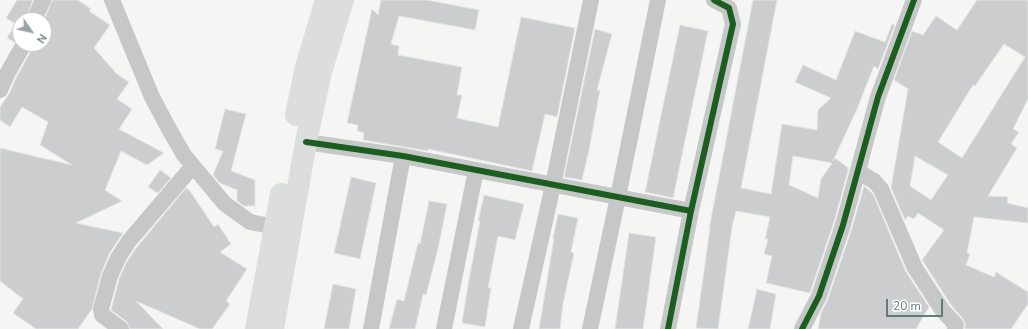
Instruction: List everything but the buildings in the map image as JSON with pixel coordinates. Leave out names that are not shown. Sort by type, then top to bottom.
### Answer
[{"type":"main road","points":[[256,329],[306,66],[326,0]]},
{"type":"main road","points":[[273,329],[306,142],[321,72],[343,0]]},
{"type":"street","points":[[38,12],[43,0]]},
{"type":"street","points":[[112,0],[152,97],[184,155],[225,204],[250,222],[275,227]]},
{"type":"street","points":[[521,329],[553,185],[591,0]]},
{"type":"street","points":[[590,329],[658,0]]},
{"type":"street","points":[[668,329],[691,211],[733,24],[729,8],[714,0]]},
{"type":"street","points":[[802,329],[820,296],[843,225],[878,97],[914,0]]},
{"type":"street","points":[[0,90],[19,52]]},
{"type":"street","points":[[306,142],[402,156],[691,211]]},
{"type":"street","points":[[864,148],[859,168],[862,174],[874,181],[881,188],[916,268],[943,311],[956,325],[955,329]]},
{"type":"street","points":[[372,329],[402,156]]},
{"type":"street","points":[[121,329],[102,315],[101,309],[110,276],[118,258],[129,241],[193,166]]},
{"type":"street","points":[[444,329],[476,170]]},
{"type":"cycle path","points":[[668,329],[691,211],[733,24],[729,8],[714,0]]},
{"type":"cycle path","points":[[802,329],[819,296],[843,225],[878,97],[914,0]]},
{"type":"cycle path","points":[[306,142],[403,156],[691,211]]}]
